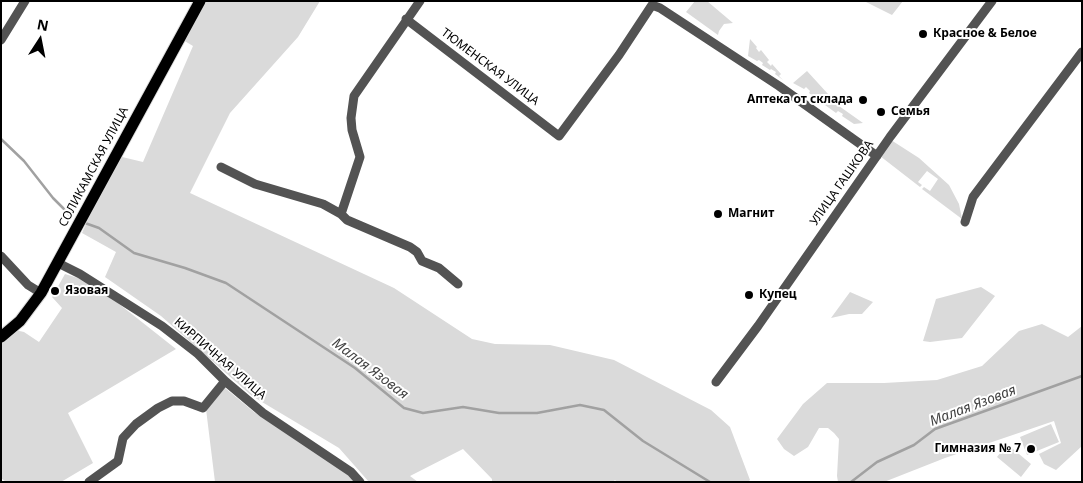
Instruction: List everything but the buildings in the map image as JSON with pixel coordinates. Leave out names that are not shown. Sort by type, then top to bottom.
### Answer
[{"type":"main road","name":"СОЛИКАМСКАЯ УЛИЦА","points":[[1,338],[20,320],[41,293],[200,1]]},
{"type":"street","points":[[1,40],[26,1]]},
{"type":"street","points":[[341,214],[360,157],[352,130],[351,118],[354,96],[420,1]]},
{"type":"street","name":"УЛИЦА ГАШКОВА","points":[[716,382],[758,326],[877,156],[992,1]]},
{"type":"street","name":"ТЮМЕНСКАЯ УЛИЦА","points":[[406,19],[559,136],[652,5],[660,8],[779,86],[877,156]]},
{"type":"street","points":[[965,222],[973,197],[1082,52]]},
{"type":"street","points":[[222,167],[255,184],[323,204],[341,214],[347,220],[410,247],[417,252],[422,261],[438,268],[458,284]]},
{"type":"street","points":[[1,256],[28,285],[41,293]]},
{"type":"street","name":"КИРПИЧНАЯ УЛИЦА","points":[[58,262],[162,326],[198,354],[225,381],[263,413],[350,472],[360,482]]},
{"type":"street","points":[[89,482],[118,461],[124,438],[136,424],[158,408],[172,402],[184,401],[203,408],[225,381]]},
{"type":"shaded area","points":[[205,1],[320,1],[298,37],[230,113],[190,193],[394,288],[472,339],[495,344],[550,345],[614,360],[711,410],[730,427],[750,480],[748,482],[617,482],[615,480],[613,482],[492,482],[492,479],[463,449],[410,476],[418,482],[369,482],[339,448],[252,396],[161,316],[105,277],[116,252],[82,233],[118,156],[143,162],[193,46],[183,40]]},
{"type":"shaded area","points":[[695,1],[707,1],[733,23],[724,24],[718,35],[686,12]]},
{"type":"shaded area","points":[[864,1],[903,1],[892,15]]},
{"type":"shaded area","points":[[750,39],[759,52],[761,50],[769,60],[767,62],[771,66],[772,64],[781,74],[779,76],[783,80],[775,74],[776,72],[762,65],[763,63],[759,60],[757,61],[748,56]]},
{"type":"shaded area","points":[[807,71],[839,106],[863,123],[854,124],[842,116],[843,114],[838,111],[836,113],[825,105],[827,103],[822,99],[820,101],[809,93],[810,91],[806,87],[804,89],[793,83]]},
{"type":"shaded area","points":[[891,140],[919,158],[949,185],[959,204],[962,219],[922,189],[924,187],[930,191],[938,179],[927,171],[918,182],[922,185],[920,187],[880,156]]},
{"type":"shaded area","points":[[65,274],[78,278],[109,296],[176,349],[68,413],[93,463],[61,482],[6,482],[1,478],[1,342],[15,330],[24,332],[39,342],[62,308],[52,297]]},
{"type":"shaded area","points":[[981,287],[995,296],[962,338],[930,342],[923,341],[936,299]]},
{"type":"shaded area","points":[[850,292],[873,302],[862,314],[849,314],[831,318]]},
{"type":"shaded area","points":[[1042,324],[1068,337],[1082,326],[1082,446],[1056,470],[1044,464],[1039,454],[1061,443],[1054,421],[945,458],[884,482],[838,482],[839,439],[828,428],[819,428],[808,447],[794,456],[784,449],[777,439],[803,404],[827,383],[884,383],[937,380],[982,366],[1019,331]]},
{"type":"shaded area","points":[[225,388],[254,412],[348,474],[356,482],[215,482],[206,409]]},
{"type":"shaded area","points":[[1051,424],[1059,442],[1027,455],[1020,437]]},
{"type":"shaded area","points":[[1007,444],[1031,464],[1021,477],[997,457]]},
{"type":"waterway","name":"Малая Язовая","points":[[1,139],[24,161],[53,198],[70,215]]},
{"type":"waterway","name":"Малая Язовая","points":[[85,223],[99,228],[134,253],[185,268],[226,283],[355,368],[404,408],[423,413],[463,407],[499,413],[537,413],[580,405],[604,410],[643,441],[710,482]]},
{"type":"waterway","name":"Малая Язовая","points":[[851,482],[877,462],[914,445],[935,429],[1082,376]]},
{"type":"place","name":"Красное & Белое","points":[[923,34]]},
{"type":"place","name":"Аптека от склада","points":[[863,100]]},
{"type":"place","name":"Семья","points":[[881,112]]},
{"type":"place","name":"Магнит","points":[[718,214]]},
{"type":"place","name":"Язовая","points":[[55,291]]},
{"type":"place","name":"Купец","points":[[749,295]]},
{"type":"place","name":"Гимназия № 7","points":[[1031,449]]}]
